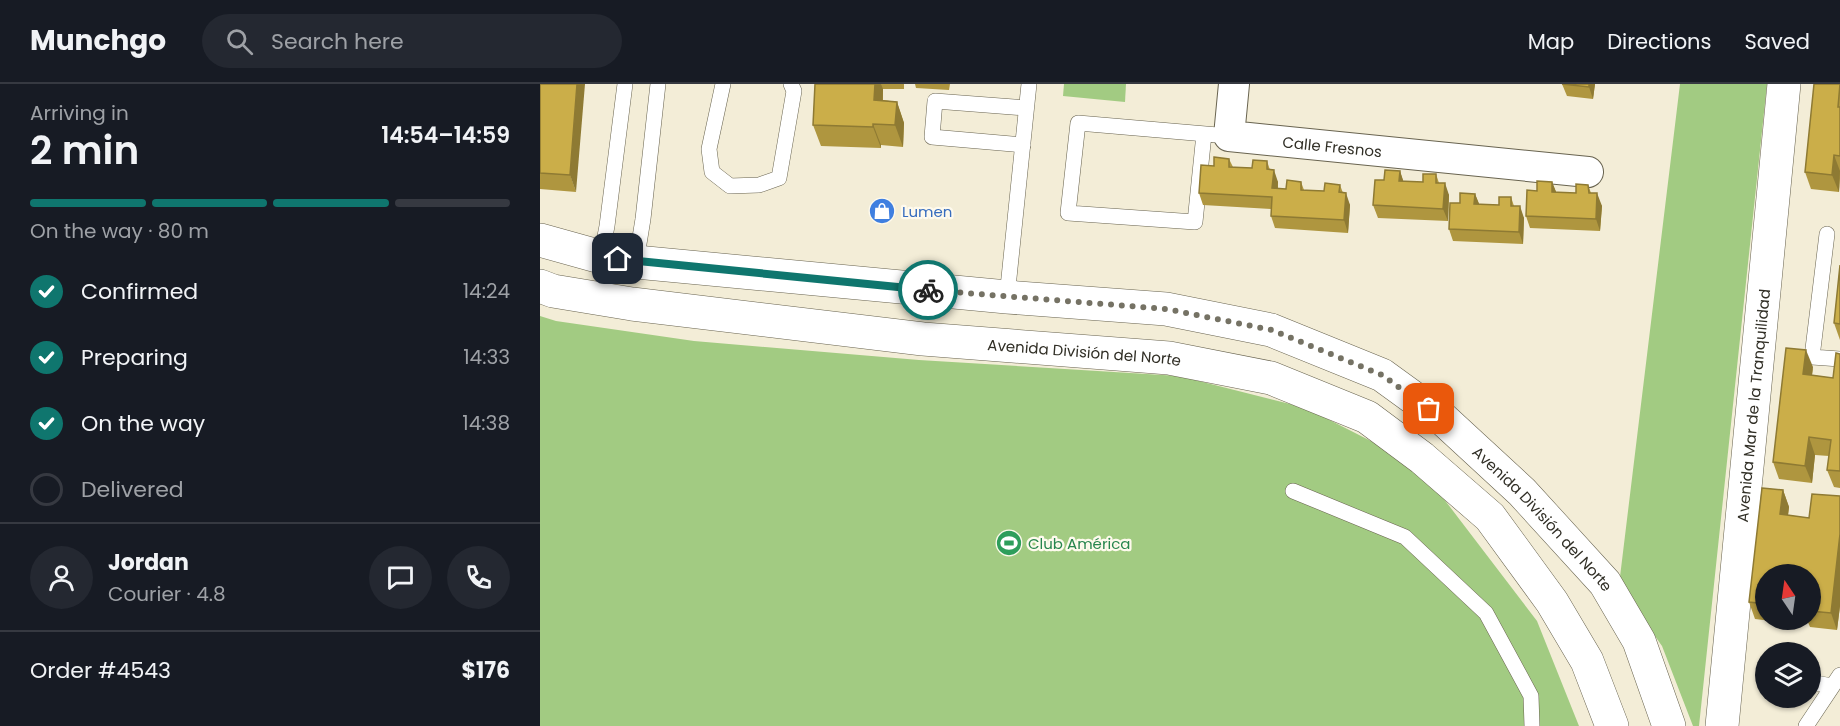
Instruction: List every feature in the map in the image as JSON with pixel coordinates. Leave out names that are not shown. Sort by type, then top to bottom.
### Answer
[{"type":"main road","name":"Avenida Mar de la Tranquilidad","points":[[1722,726],[1784,84]]},
{"type":"main road","name":"Avenida División del Norte","points":[[540,240],[601,257],[636,262],[1007,297],[1166,309],[1272,330],[1382,375],[1444,420],[1522,492],[1605,583],[1639,641],[1669,726]]},
{"type":"main road","name":"Avenida División del Norte","points":[[540,286],[553,291],[633,304],[923,339],[1169,358],[1270,378],[1367,417],[1422,458],[1490,517],[1552,602],[1587,661],[1612,726]]},
{"type":"street","points":[[1217,135],[1234,84]]},
{"type":"street","name":"Calle Fresnos","points":[[1217,135],[1588,172]]},
{"type":"lane","points":[[601,257],[625,84]]},
{"type":"lane","points":[[636,262],[658,84]]},
{"type":"lane","points":[[723,84],[709,149],[712,172],[730,186],[759,185],[779,178],[794,91],[791,84]]},
{"type":"lane","points":[[1007,297],[1029,84]]},
{"type":"lane","points":[[1023,145],[932,137],[935,101],[1026,108]]},
{"type":"lane","name":"Calle Fresnos","points":[[1078,123],[1217,135],[1195,222],[1068,213],[1078,123]]},
{"type":"lane","points":[[1827,234],[1812,357],[1840,359]]},
{"type":"lane","points":[[1293,491],[1405,537],[1486,613],[1531,696],[1532,726]]},
{"type":"lane","points":[[1821,682],[1836,681]]},
{"type":"lane","points":[[1806,726],[1836,681]]},
{"type":"green space","points":[[1064,84],[1126,84],[1125,102],[1063,96]]},
{"type":"green space","points":[[1680,84],[1767,84],[1699,726],[1693,726],[1662,646],[1619,585]]},
{"type":"green space","name":"Club América","points":[[540,316],[556,321],[694,341],[919,360],[1179,376],[1306,408],[1418,465],[1537,621],[1579,726],[540,726]]},
{"type":"building","points":[[540,84],[577,84],[570,175],[540,173]]},
{"type":"building","points":[[815,84],[875,84],[874,100],[897,102],[895,125],[873,124],[873,127],[813,125]]},
{"type":"building","points":[[1562,84],[1589,84],[1589,87]]},
{"type":"building","points":[[1814,84],[1840,84],[1838,107],[1840,107],[1840,156],[1834,155],[1832,175],[1805,172]]},
{"type":"building","points":[[1214,157],[1229,159],[1229,167],[1252,168],[1253,160],[1267,161],[1267,169],[1274,170],[1272,188],[1286,189],[1287,180],[1301,182],[1301,190],[1324,191],[1325,183],[1340,185],[1339,192],[1346,193],[1344,220],[1271,216],[1272,197],[1199,193],[1201,165],[1214,166]]},
{"type":"building","points":[[1385,170],[1400,171],[1399,181],[1423,182],[1423,174],[1436,174],[1436,183],[1445,183],[1443,209],[1373,205],[1375,180],[1384,180]]},
{"type":"building","points":[[1537,181],[1552,182],[1552,192],[1576,193],[1576,184],[1588,185],[1589,193],[1597,193],[1596,219],[1526,216],[1527,190],[1537,191]]},
{"type":"building","points":[[1460,193],[1475,194],[1474,204],[1499,205],[1499,197],[1511,197],[1511,206],[1520,206],[1519,232],[1449,229],[1450,203],[1460,203]]},
{"type":"building","points":[[1840,265],[1840,324],[1834,323]]},
{"type":"building","points":[[1786,348],[1806,350],[1803,374],[1833,378],[1836,353],[1840,354],[1840,471],[1827,470],[1831,440],[1809,437],[1805,466],[1773,462]]},
{"type":"building","points":[[1762,488],[1783,490],[1780,514],[1809,518],[1812,494],[1840,496],[1840,534],[1831,613],[1821,612],[1821,564],[1755,564],[1755,603],[1749,602]]},
{"type":"way so far","points":[[928,290],[1166,309],[1272,330],[1382,375],[1429,409]]},
{"type":"place","name":"Lumen","points":[[882,211]]},
{"type":"place","name":"Club América","points":[[1009,543]]},
{"type":"route","points":[[618,259],[928,290]]}]
